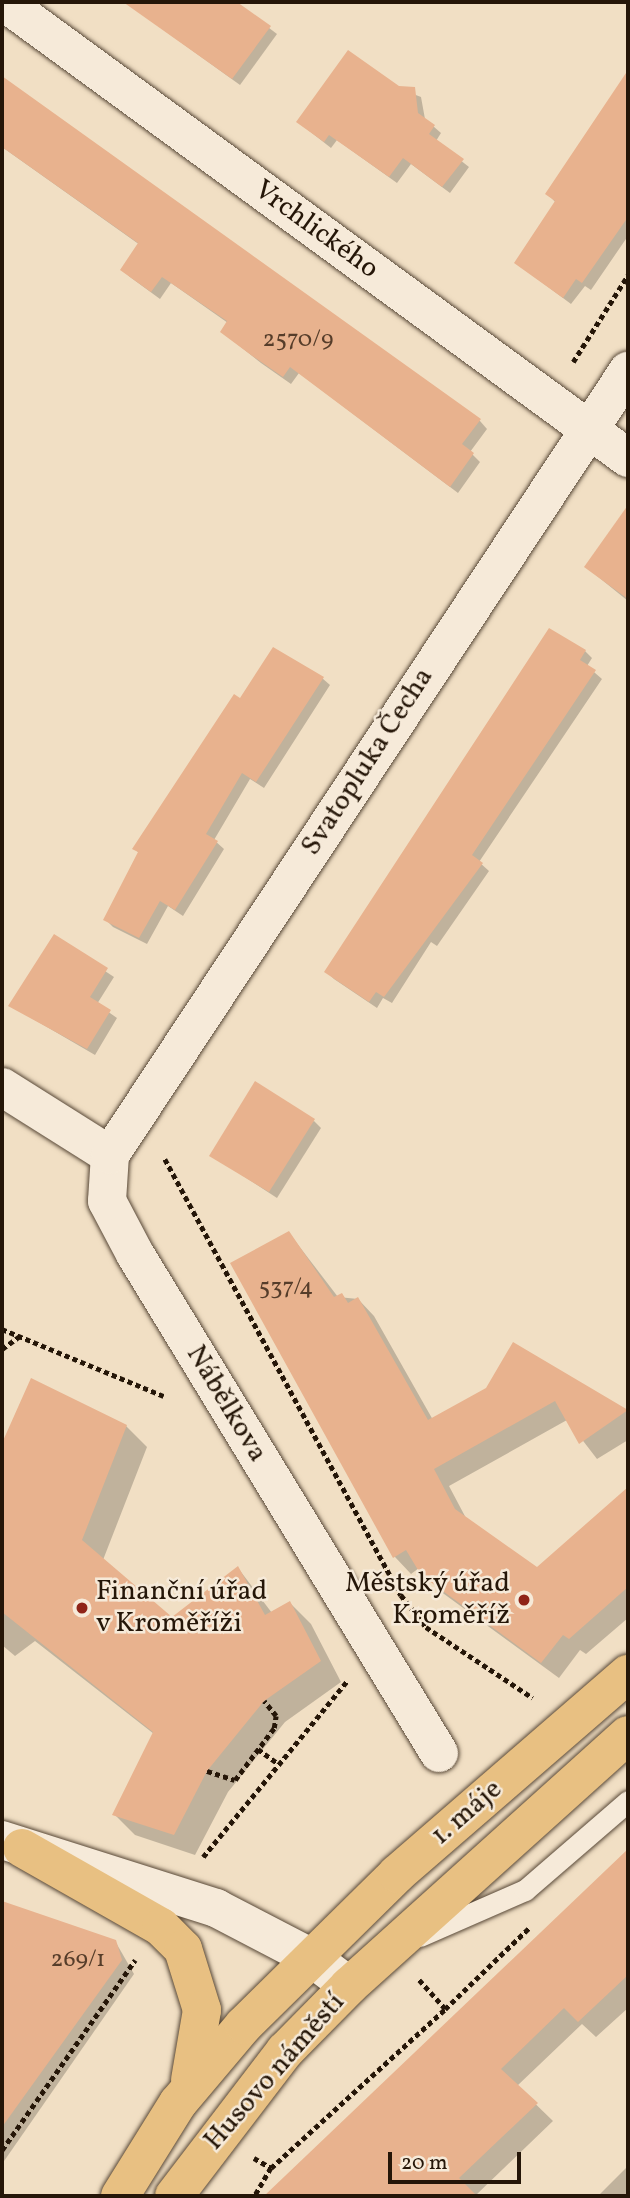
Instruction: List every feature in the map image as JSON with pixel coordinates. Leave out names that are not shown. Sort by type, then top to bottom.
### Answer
[{"type":"main road","name":"1. máje","points":[[312,1958],[397,1874],[628,1674]]},
{"type":"main road","name":"1. máje","points":[[349,1986],[628,1735]]},
{"type":"main road","points":[[12,1844],[161,1927],[183,1949],[196,1984],[202,2034],[178,2103]]},
{"type":"main road","name":"Husovo náměstí","points":[[120,2196],[178,2103],[312,1958]]},
{"type":"main road","name":"Husovo náměstí","points":[[174,2196],[285,2052],[349,1986]]},
{"type":"street","name":"Vrchlického","points":[[4,2],[628,458]]},
{"type":"street","name":"Svatopluka Čecha","points":[[110,1156],[628,371]]},
{"type":"street","points":[[2,1087],[110,1156]]},
{"type":"street","name":"Nábělkova","points":[[110,1156],[107,1201],[135,1254],[439,1753]]},
{"type":"street","name":"Husovo náměstí","points":[[12,1844],[216,1908],[312,1958],[349,1986]]},
{"type":"lane","points":[[389,1949],[525,1890],[628,1801]]},
{"type":"path","points":[[570,360],[628,275]]},
{"type":"path","points":[[165,1159],[401,1595],[426,1627],[533,1698]]},
{"type":"path","points":[[2,1329],[164,1396]]},
{"type":"path","points":[[2,1349],[21,1335]]},
{"type":"path","points":[[204,1857],[335,1689],[426,1627]]},
{"type":"path","points":[[207,1771],[235,1780],[274,1728],[276,1716],[264,1701]]},
{"type":"path","points":[[258,1749],[277,1763]]},
{"type":"path","points":[[2,2150],[142,1951]]},
{"type":"path","points":[[255,2196],[271,2168],[445,2009],[418,1979]]},
{"type":"path","points":[[245,2152],[271,2168]]},
{"type":"building","points":[[123,2],[237,2],[271,26],[232,79]]},
{"type":"building","points":[[348,50],[399,86],[415,87],[418,113],[435,125],[429,134],[464,159],[442,187],[403,158],[389,177],[329,135],[324,142],[296,122]]},
{"type":"building","points":[[628,70],[628,217],[582,283],[576,279],[563,298],[514,263],[555,201],[545,194]]},
{"type":"building","points":[[2,76],[481,419],[462,444],[474,453],[450,487],[290,367],[283,377],[251,355],[220,332],[227,321],[162,277],[151,292],[120,270],[138,243],[2,147]]},
{"type":"building","points":[[628,505],[628,599],[584,567]]},
{"type":"building","points":[[549,628],[586,650],[580,660],[596,670],[472,855],[483,863],[384,997],[376,992],[369,1002],[324,972]]},
{"type":"building","points":[[273,647],[324,677],[256,782],[242,773],[206,834],[218,841],[175,910],[160,901],[139,938],[103,920],[138,852],[132,849],[234,694],[240,698]]},
{"type":"building","points":[[54,934],[108,968],[90,997],[111,1010],[87,1049],[8,1006]]},
{"type":"building","points":[[255,1081],[315,1119],[269,1192],[209,1156]]},
{"type":"building","points":[[289,1231],[334,1297],[342,1293],[348,1303],[358,1297],[428,1420],[486,1388],[513,1342],[628,1410],[579,1444],[555,1401],[434,1469],[455,1509],[537,1567],[628,1487],[628,1587],[569,1639],[563,1635],[541,1663],[421,1575],[406,1550],[393,1558],[230,1263]]},
{"type":"building","name":"Finanční úřad v Kroměříži","points":[[31,1378],[127,1425],[82,1540],[172,1617],[238,1566],[265,1615],[290,1601],[321,1661],[264,1701],[207,1771],[174,1835],[112,1815],[153,1732],[2,1612],[2,1443]]},
{"type":"building","points":[[628,1849],[628,1975],[578,2022],[564,2008],[501,2069],[538,2103],[459,2178],[477,2196],[264,2196]]},
{"type":"building","points":[[2,1901],[116,1940],[122,1960],[2,2127]]},
{"type":"place","name":"Městský úřad Kroměříž","points":[[524,1600]]},
{"type":"place","name":"Finanční úřad v Kroměříži","points":[[82,1608]]}]
